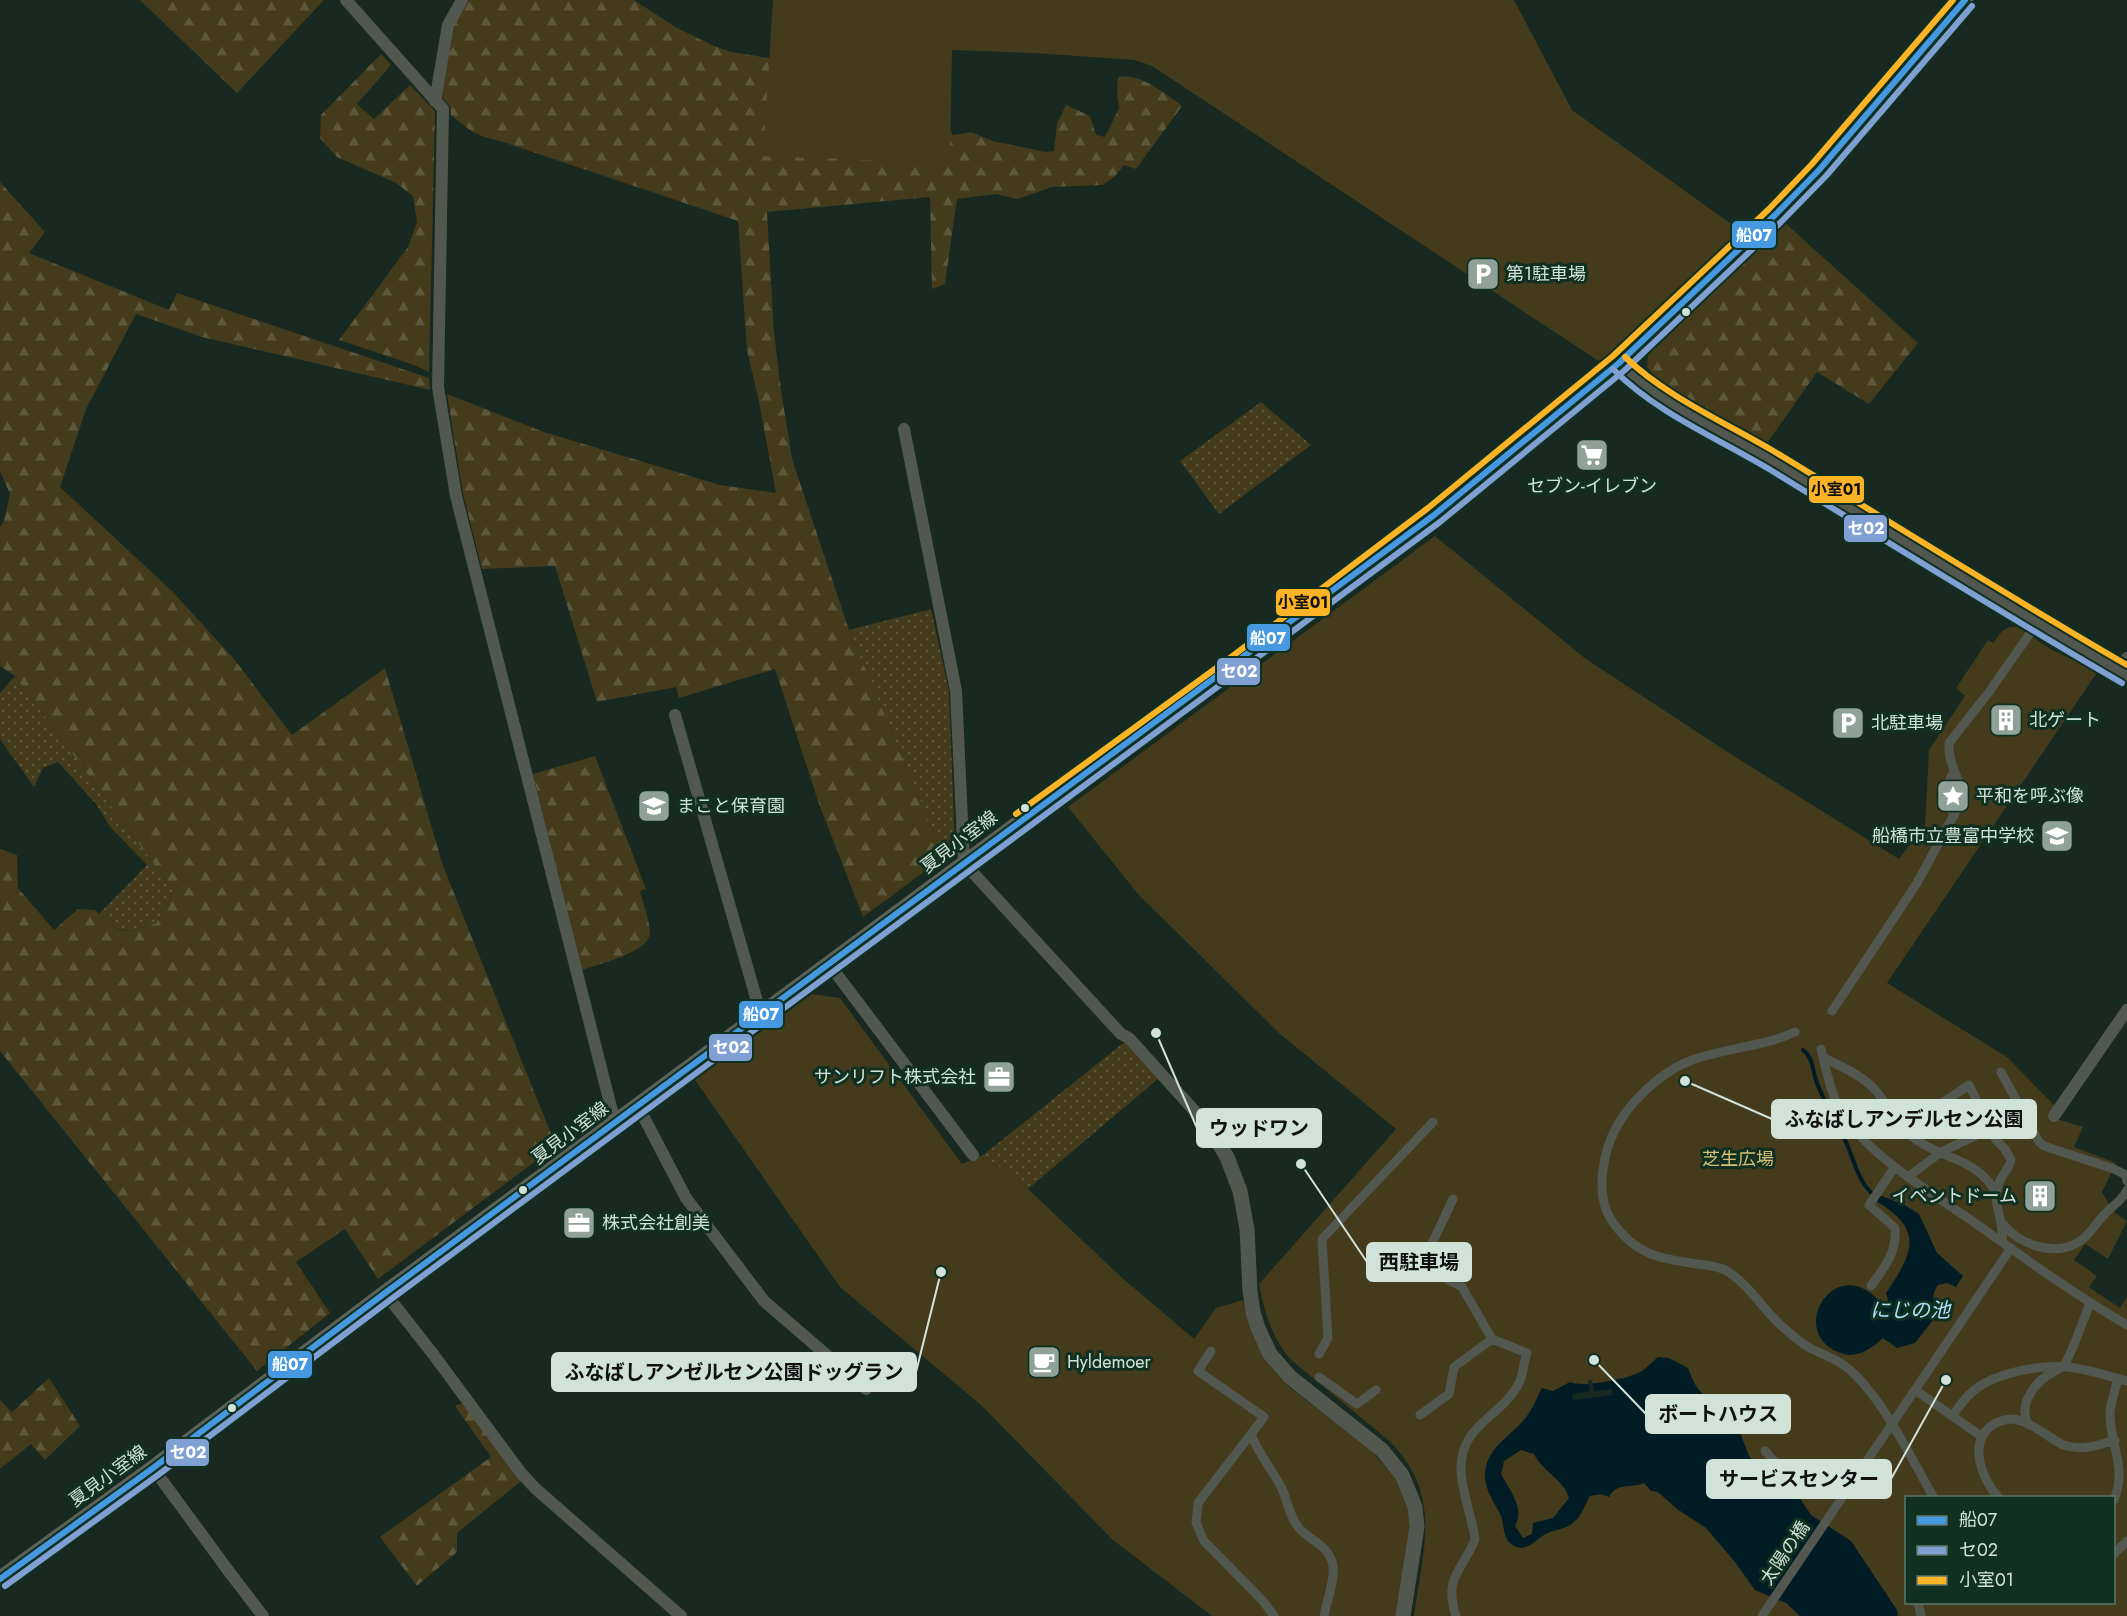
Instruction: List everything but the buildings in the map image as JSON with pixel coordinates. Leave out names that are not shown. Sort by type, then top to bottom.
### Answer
[{"type":"main road","name":"夏見小室線","points":[[0,1579],[153,1468],[385,1293],[1434,515],[1619,363],[1819,170],[1965,0]]},
{"type":"street","points":[[346,0],[443,109],[438,387],[456,496],[615,1123]]},
{"type":"street","points":[[435,101],[448,25],[462,0]]},
{"type":"street","points":[[1619,363],[1647,388],[1769,459],[2027,617],[2124,668]]},
{"type":"street","points":[[904,429],[956,691],[964,863],[1121,1034],[1129,1038],[1209,1127],[1227,1157],[1240,1191],[1247,1229],[1253,1312],[1270,1354],[1290,1377],[1382,1450],[1402,1475],[1409,1492],[1417,1527],[1403,1616]]},
{"type":"street","points":[[1832,1011],[1917,883],[1961,802],[1962,794],[1948,743],[1989,692],[2031,632]]},
{"type":"street","points":[[675,715],[761,1015]]},
{"type":"street","points":[[1954,771],[1946,789],[1954,816]]},
{"type":"street","points":[[829,964],[973,1155]]},
{"type":"street","points":[[2054,1116],[2127,1010]]},
{"type":"street","points":[[1795,1032],[1778,1040],[1713,1053],[1695,1059],[1666,1074],[1648,1088],[1617,1125],[1604,1168],[1602,1188],[1604,1205],[1612,1222],[1635,1248],[1657,1257],[1724,1269],[1741,1281],[1783,1328],[1809,1347],[1835,1359],[1849,1369],[1874,1397],[1933,1496]]},
{"type":"street","points":[[1997,1194],[1987,1178],[1970,1165],[1917,1141],[1904,1129],[1869,1084],[1822,1053],[1828,1082],[1840,1110],[1858,1132],[1895,1167],[2090,1304],[2127,1325]]},
{"type":"street","points":[[2001,1072],[2039,1142],[2044,1146],[2114,1169],[2126,1175],[2127,1181]]},
{"type":"street","points":[[1904,1129],[1969,1085],[1990,1129],[2011,1160],[1998,1185],[1996,1203],[2002,1222],[2002,1242]]},
{"type":"street","points":[[638,1106],[686,1198],[764,1301],[866,1389]]},
{"type":"street","points":[[1334,1347],[1328,1338],[1322,1239],[1433,1122]]},
{"type":"street","points":[[1908,1177],[1941,1152],[1990,1129]]},
{"type":"street","points":[[1871,1286],[1888,1263],[1896,1241],[1895,1228],[1869,1205],[1895,1167]]},
{"type":"street","points":[[2002,1222],[2010,1232],[2023,1241],[2047,1248],[2069,1247],[2088,1234],[2111,1208],[2121,1201],[2127,1190]]},
{"type":"street","points":[[1452,1199],[1430,1250],[1434,1272],[1462,1287],[1492,1340],[1527,1353],[1518,1385],[1505,1401],[1479,1424],[1465,1447],[1461,1472],[1474,1539],[1454,1575],[1452,1589],[1456,1616]]},
{"type":"street","name":"太陽の橋","points":[[1762,1616],[2012,1248]]},
{"type":"street","points":[[385,1293],[434,1354],[521,1473],[536,1489],[681,1616]]},
{"type":"street","points":[[2028,1424],[2025,1412],[2030,1394],[2043,1378],[2064,1367],[2090,1304]]},
{"type":"street","points":[[1319,1354],[1328,1338]]},
{"type":"street","points":[[1420,1416],[1449,1394],[1454,1367],[1492,1340]]},
{"type":"street","points":[[1211,1351],[1198,1371],[1264,1417],[1198,1503],[1196,1523],[1204,1541],[1263,1601],[1274,1616]]},
{"type":"street","points":[[1952,1416],[1969,1394],[1996,1378],[2024,1371],[2064,1367],[2123,1380],[2110,1406],[2110,1417],[2123,1473],[2124,1490]]},
{"type":"street","points":[[1319,1377],[1357,1404],[1376,1390]]},
{"type":"street","points":[[1915,1390],[1981,1436]]},
{"type":"street","points":[[1998,1496],[1985,1479],[1981,1467],[1979,1445],[1981,1436],[1997,1422],[2010,1419],[2028,1424],[2071,1448],[2091,1448],[2115,1440]]},
{"type":"street","points":[[1251,1434],[1257,1450],[1282,1488],[1292,1517],[1299,1528],[1329,1553],[1333,1565],[1333,1579],[1326,1599],[1324,1616]]},
{"type":"street","points":[[1765,1451],[1791,1476],[1803,1479]]},
{"type":"street","points":[[153,1468],[263,1616]]},
{"type":"street","points":[[2115,1553],[2127,1541]]},
{"type":"green space","points":[[140,0],[324,0],[237,93]]},
{"type":"green space","points":[[469,0],[634,0],[677,28],[731,52],[774,59],[949,66],[950,130],[953,135],[971,132],[993,141],[1045,152],[1054,151],[1057,124],[1066,105],[1090,116],[1096,135],[1105,137],[1119,108],[1118,77],[1126,76],[1143,81],[1182,106],[1136,169],[1124,165],[1103,185],[1052,187],[1018,199],[996,194],[957,199],[945,284],[932,289],[930,197],[767,212],[774,332],[792,459],[848,627],[944,857],[863,917],[819,804],[775,669],[679,698],[676,687],[597,702],[555,566],[482,569],[463,494],[447,394],[544,432],[720,485],[776,493],[747,350],[738,221],[485,137],[458,121],[451,115],[450,106],[441,96],[452,26]]},
{"type":"green space","points":[[773,0],[1514,0],[1572,110],[1741,231],[1631,337],[1603,361],[1597,360],[1152,66],[1135,60],[952,50],[950,163],[763,156]]},
{"type":"green space","points":[[381,54],[391,65],[357,104],[374,119],[410,85],[435,111],[429,372],[339,340],[408,247],[417,222],[413,196],[396,183],[337,157],[320,138],[321,115]]},
{"type":"green space","points":[[0,182],[45,232],[29,253],[169,310],[177,293],[429,378],[430,390],[202,337],[136,314],[86,409],[60,487],[173,592],[234,659],[292,735],[385,668],[443,866],[556,1146],[378,1279],[345,1229],[296,1262],[330,1313],[257,1371],[0,1051],[0,849],[17,855],[18,888],[54,930],[78,909],[95,910],[111,925],[123,930],[129,931],[145,927],[156,923],[174,891],[15,676],[0,666],[0,527],[4,521],[10,494],[0,471]]},
{"type":"green space","points":[[1784,222],[1918,343],[1869,404],[1817,372],[1765,446],[1659,383],[1647,367],[1648,353]]},
{"type":"green space","points":[[1261,402],[1311,445],[1219,514],[1180,461]]},
{"type":"green space","name":"芝生広場","points":[[1435,536],[1586,659],[1729,753],[1899,859],[1925,825],[1929,750],[1965,696],[1956,688],[1988,640],[1993,643],[2000,633],[2009,627],[2017,627],[2052,650],[2098,671],[1887,983],[2007,1057],[2055,1106],[2057,1119],[2083,1127],[2074,1147],[2116,1163],[2102,1192],[2113,1211],[2127,1221],[2108,1259],[2085,1244],[2074,1260],[2097,1276],[2089,1287],[2120,1308],[2127,1296],[2127,1616],[1414,1616],[1422,1567],[1425,1522],[1423,1501],[1417,1480],[1405,1459],[1387,1439],[1290,1359],[1278,1342],[1270,1324],[1259,1284],[1396,1129],[1279,1033],[1138,894],[1068,807]]},
{"type":"green space","points":[[931,609],[949,691],[955,849],[944,857],[849,630]]},
{"type":"green space","points":[[15,676],[174,891],[156,923],[126,930],[114,926],[99,914],[147,865],[111,828],[96,804],[58,762],[43,768],[34,787],[0,739],[0,693]]},
{"type":"green space","points":[[595,756],[646,889],[640,891],[650,933],[645,943],[629,953],[582,970],[533,774]]},
{"type":"green space","points":[[812,994],[840,998],[962,1164],[983,1155],[1028,1189],[1119,1275],[1194,1339],[1216,1308],[1243,1300],[1249,1324],[1259,1346],[1279,1377],[1369,1448],[1395,1478],[1408,1509],[1411,1527],[1397,1616],[1212,1616],[1113,1540],[981,1405],[840,1287],[695,1080]]},
{"type":"green space","points":[[1127,1040],[1159,1078],[1028,1189],[983,1155]]},
{"type":"green space","points":[[49,1378],[80,1426],[45,1460],[31,1444],[0,1469],[0,1400],[12,1412]]},
{"type":"green space","points":[[463,1403],[521,1481],[457,1533],[457,1552],[417,1586],[380,1537],[491,1457],[455,1406]]},
{"type":"water","name":"にじの池","points":[[1879,1195],[1903,1204],[1919,1214],[1937,1253],[1963,1276],[1956,1287],[1947,1283],[1938,1285],[1933,1297],[1937,1307],[1944,1313],[1938,1321],[1933,1320],[1915,1343],[1897,1348],[1883,1338],[1862,1352],[1844,1354],[1823,1341],[1816,1327],[1817,1312],[1824,1298],[1836,1289],[1850,1285],[1867,1291],[1884,1307],[1888,1300],[1886,1293],[1908,1254],[1908,1232],[1892,1212],[1876,1201]]},
{"type":"water","points":[[1658,1357],[1669,1358],[1688,1368],[1703,1394],[1725,1404],[1726,1414],[1741,1435],[1749,1456],[1772,1481],[1797,1494],[1811,1515],[1851,1541],[1897,1610],[1898,1616],[1800,1616],[1786,1603],[1755,1590],[1706,1528],[1677,1509],[1658,1492],[1651,1491],[1644,1483],[1616,1489],[1609,1497],[1601,1494],[1590,1496],[1571,1525],[1548,1533],[1524,1548],[1514,1546],[1509,1542],[1501,1516],[1486,1485],[1487,1464],[1495,1448],[1527,1416],[1542,1388],[1553,1391],[1570,1382],[1585,1384],[1605,1382],[1634,1375]],"holes":[[[1521,1450],[1534,1454],[1542,1466],[1563,1486],[1569,1498],[1553,1518],[1533,1523],[1532,1534],[1523,1538],[1515,1526],[1518,1519],[1515,1500],[1501,1474],[1504,1461]]]},
{"type":"pier","points":[[1588,1380],[1592,1380],[1594,1391],[1612,1389],[1613,1395],[1573,1400],[1572,1394],[1590,1391]]},
{"type":"waterway","points":[[1803,1050],[1811,1061],[1820,1091],[1846,1142],[1860,1177],[1874,1195]]},
{"type":"transit line","name":"小室01","points":[[1016,814],[1230,658],[1428,508],[1613,356],[1769,209],[1812,164],[1953,0]]},
{"type":"transit line","name":"船07","points":[[0,1579],[153,1468],[385,1293],[1434,515],[1619,363],[1775,215],[1819,170],[1965,0]]},
{"type":"transit line","name":"セ02","points":[[5,1586],[158,1475],[390,1300],[1440,522],[1625,370],[1781,222],[1826,176],[1972,6]]},
{"type":"transit line","name":"小室01","points":[[1625,357],[1677,397],[1775,452],[2127,665]]},
{"type":"transit line","name":"セ02","points":[[1613,369],[1648,398],[1687,424],[1769,469],[2122,683]]},
{"type":"place","name":"第1駐車場","points":[[1483,274]]},
{"type":"place","name":"セブン-イレブン","points":[[1592,455]]},
{"type":"place","name":"北ゲート","points":[[2006,720]]},
{"type":"place","name":"北駐車場","points":[[1848,723]]},
{"type":"place","name":"平和を呼ぶ像","points":[[1953,796]]},
{"type":"place","name":"まこと保育園","points":[[654,806]]},
{"type":"place","name":"船橋市立豊富中学校","points":[[2057,836]]},
{"type":"place","name":"ウッドワン","points":[[1156,1033]]},
{"type":"place","name":"サンリフト株式会社","points":[[999,1077]]},
{"type":"place","name":"ふなばしアンデルセン公園","points":[[1685,1081]]},
{"type":"place","name":"西駐車場","points":[[1301,1164]]},
{"type":"place","name":"イベントドーム","points":[[2040,1196]]},
{"type":"place","name":"株式会社創美","points":[[579,1223]]},
{"type":"place","name":"ふなばしアンゼルセン公園ドッグラン","points":[[941,1272]]},
{"type":"place","name":"ボートハウス","points":[[1594,1360]]},
{"type":"place","name":"Hyldemoer","points":[[1044,1362]]},
{"type":"place","name":"サービスセンター","points":[[1946,1380]]}]
